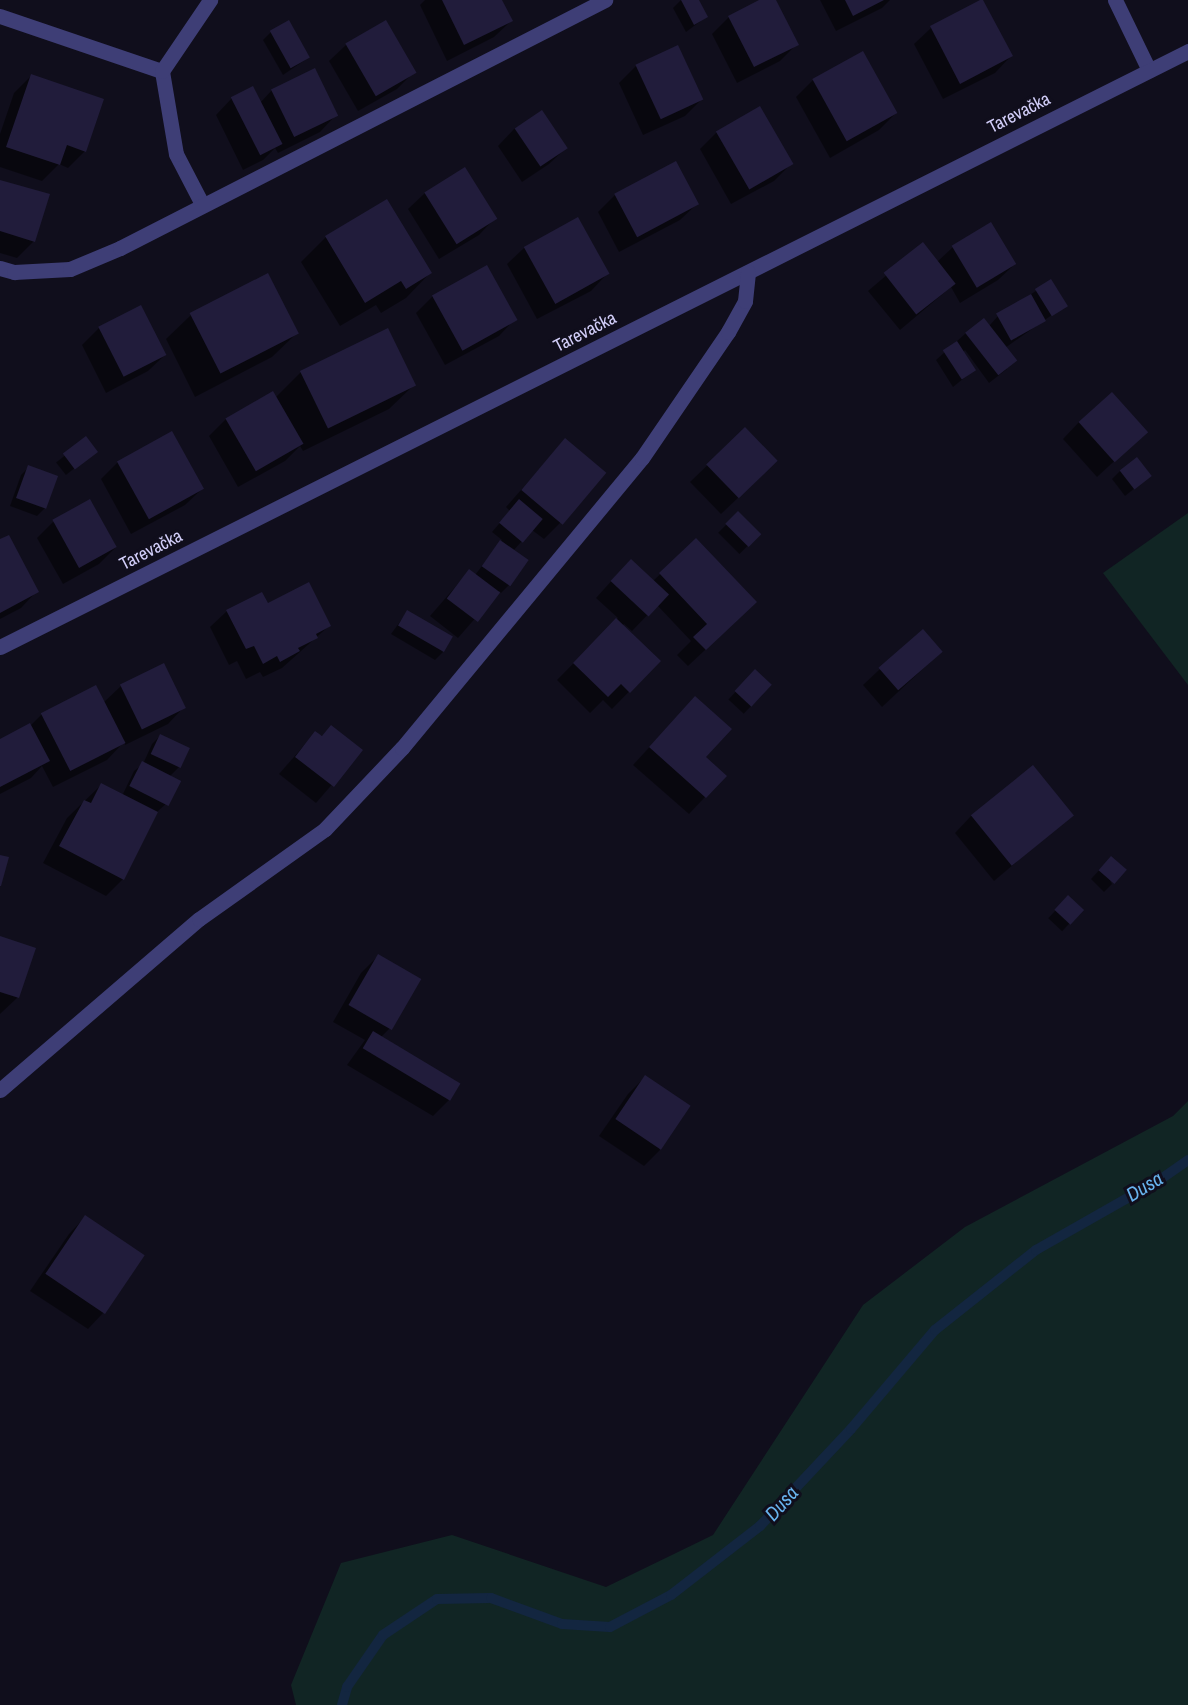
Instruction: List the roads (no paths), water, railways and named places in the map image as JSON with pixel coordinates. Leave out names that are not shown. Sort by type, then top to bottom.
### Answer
[{"type":"street","points":[[202,204],[176,154],[162,71],[210,0]]},
{"type":"street","points":[[0,268],[14,272],[70,269],[120,248],[202,204],[605,0]]},
{"type":"street","points":[[1115,0],[1149,70]]},
{"type":"street","points":[[0,16],[162,71]]},
{"type":"street","name":"Tarevačka","points":[[0,647],[1188,51]]},
{"type":"street","points":[[0,1090],[199,919],[325,829],[402,748],[642,458],[728,332],[745,301],[748,272]]},
{"type":"waterway","name":"Dusa","points":[[342,1705],[347,1687],[383,1635],[437,1599],[491,1598],[562,1624],[610,1627],[671,1595],[760,1526],[851,1429],[935,1330],[1036,1250],[1161,1179],[1188,1160]]}]
